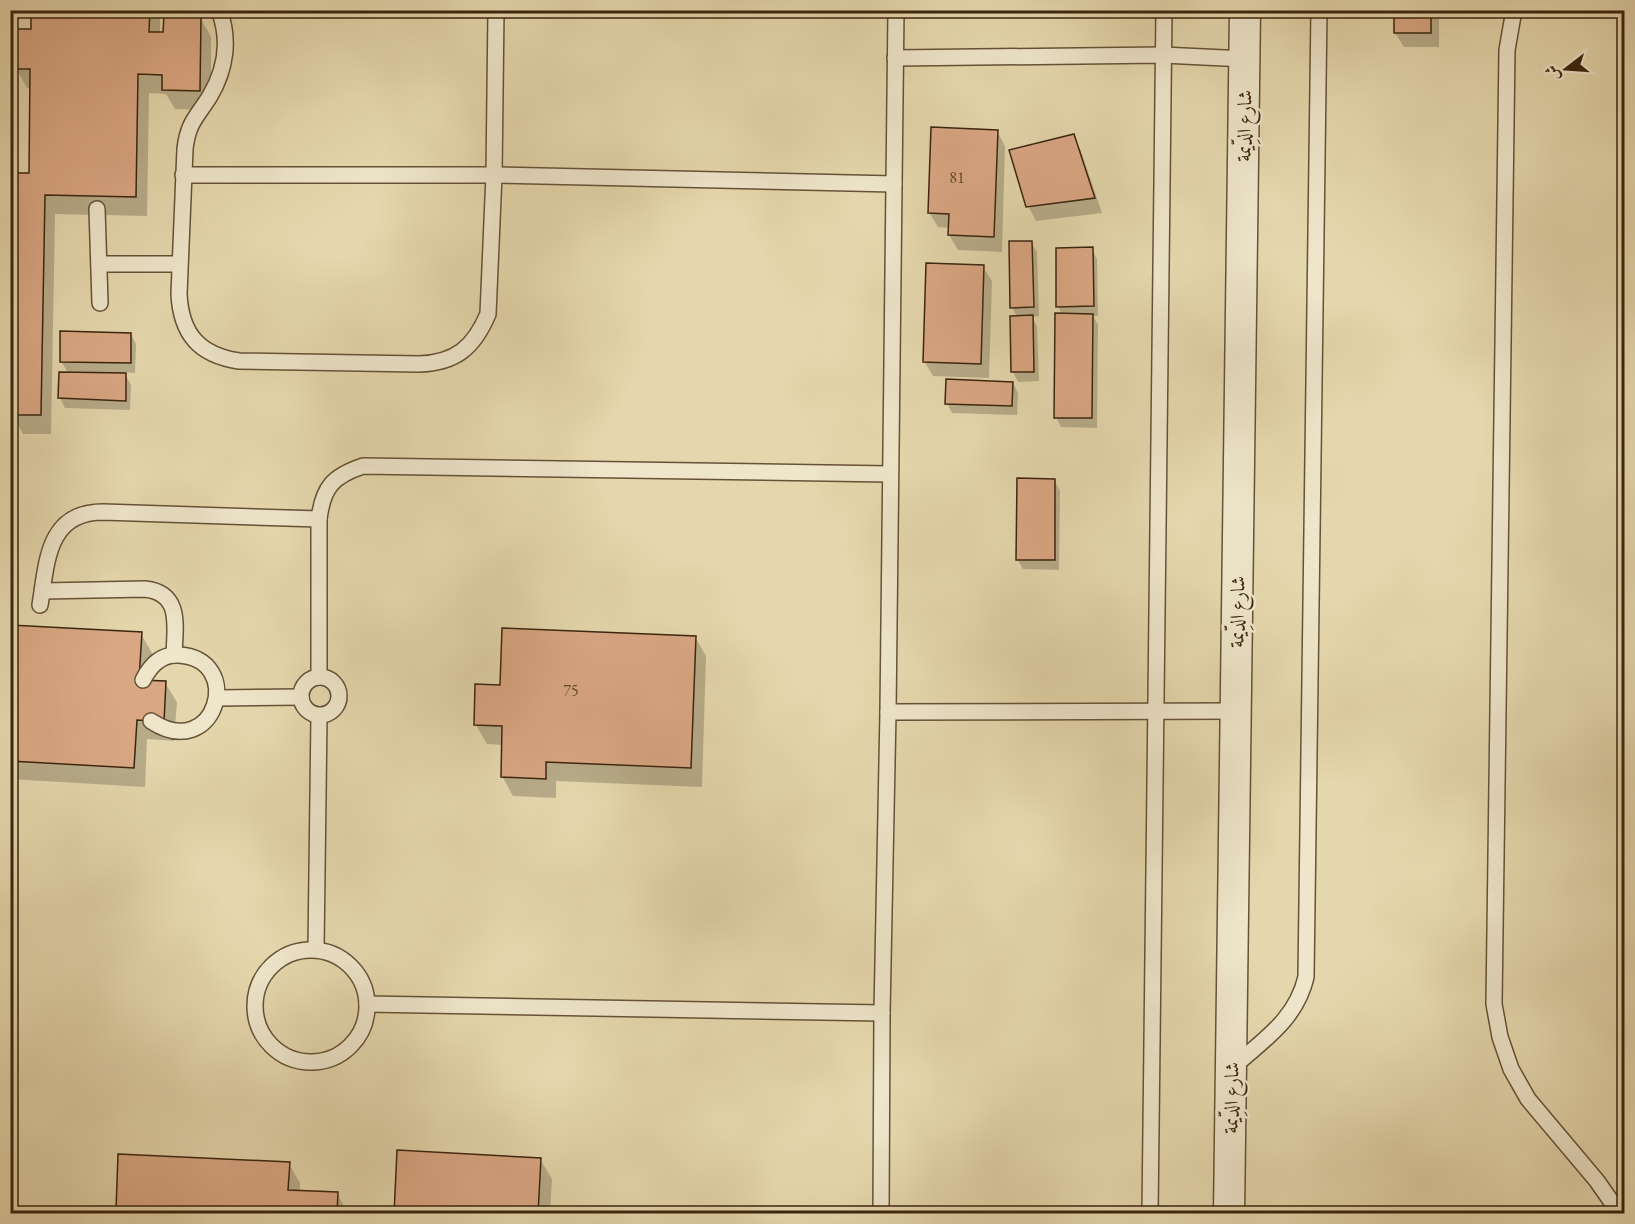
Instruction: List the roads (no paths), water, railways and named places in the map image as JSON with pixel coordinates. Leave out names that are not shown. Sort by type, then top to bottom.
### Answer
[{"type":"street","name":"شارع الدِّيمة","points":[[1229,1214],[1245,10]]},
{"type":"lane","points":[[219,10],[225,33],[223,64],[210,96],[189,128],[183,175],[179,264],[180,310],[185,327],[194,340],[207,351],[223,358],[325,363],[436,364],[450,359],[467,348],[480,333],[488,314],[494,175],[496,10]]},
{"type":"lane","points":[[881,1214],[896,10]]},
{"type":"lane","points":[[1150,1214],[1164,10]]},
{"type":"lane","points":[[1232,1068],[1287,1018],[1297,1002],[1306,977],[1319,10]]},
{"type":"lane","points":[[1514,10],[1507,62],[1494,1004],[1500,1037],[1511,1069],[1528,1099],[1597,1181],[1620,1214]]},
{"type":"lane","points":[[895,58],[1163,55],[1245,59]]},
{"type":"lane","points":[[183,175],[494,175],[894,184]]},
{"type":"lane","points":[[97,209],[100,303]]},
{"type":"lane","points":[[99,264],[179,264]]},
{"type":"lane","points":[[319,677],[319,519],[322,500],[330,484],[345,472],[363,466],[890,474]]},
{"type":"lane","points":[[174,655],[174,610],[163,594],[154,590],[42,598],[51,544],[57,532],[66,523],[90,512],[319,519]]},
{"type":"lane","points":[[142,680],[149,668],[160,659],[174,655],[188,656],[201,661],[211,671],[216,684],[218,698],[213,712],[205,723],[192,730],[178,733],[164,729],[152,721]]},
{"type":"lane","points":[[319,677],[326,677],[333,681],[340,693],[337,707],[319,716],[306,709],[301,698],[302,688],[306,682],[319,677]]},
{"type":"lane","points":[[218,698],[301,698]]},
{"type":"lane","points":[[888,712],[1236,711]]},
{"type":"lane","points":[[316,949],[319,716]]},
{"type":"lane","points":[[316,949],[341,958],[354,971],[360,978],[367,1004],[363,1028],[349,1048],[327,1060],[302,1062],[279,1053],[263,1035],[255,1011],[258,987],[270,966],[291,952],[316,949]]},
{"type":"lane","points":[[367,1004],[882,1013]]}]
